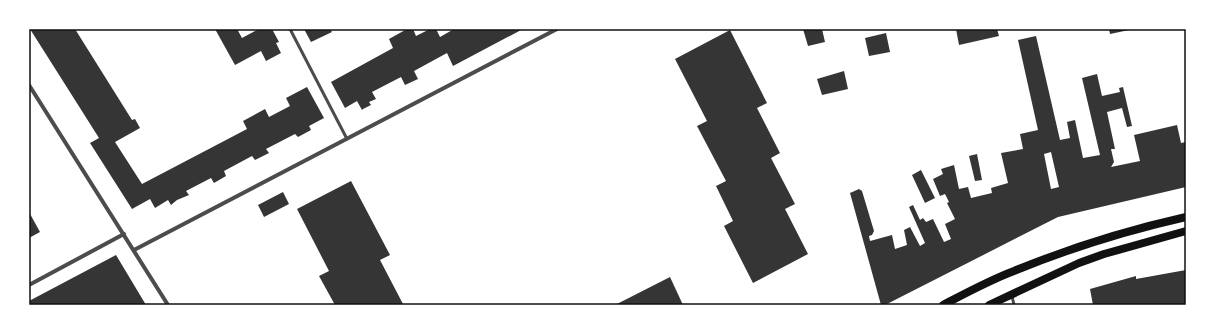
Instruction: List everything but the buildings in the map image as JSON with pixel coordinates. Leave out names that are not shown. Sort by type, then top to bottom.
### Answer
[{"type":"main road","points":[[943,305],[1013,271],[1050,257],[1131,231],[1186,217]]},
{"type":"main road","points":[[989,305],[1062,270],[1104,254],[1186,231]]},
{"type":"street","points":[[134,250],[557,29]]},
{"type":"street","points":[[29,85],[168,305]]},
{"type":"street","points":[[29,285],[124,234]]},
{"type":"lane","points":[[290,29],[347,139]]},
{"type":"lane","points":[[1011,294],[1014,305]]}]
